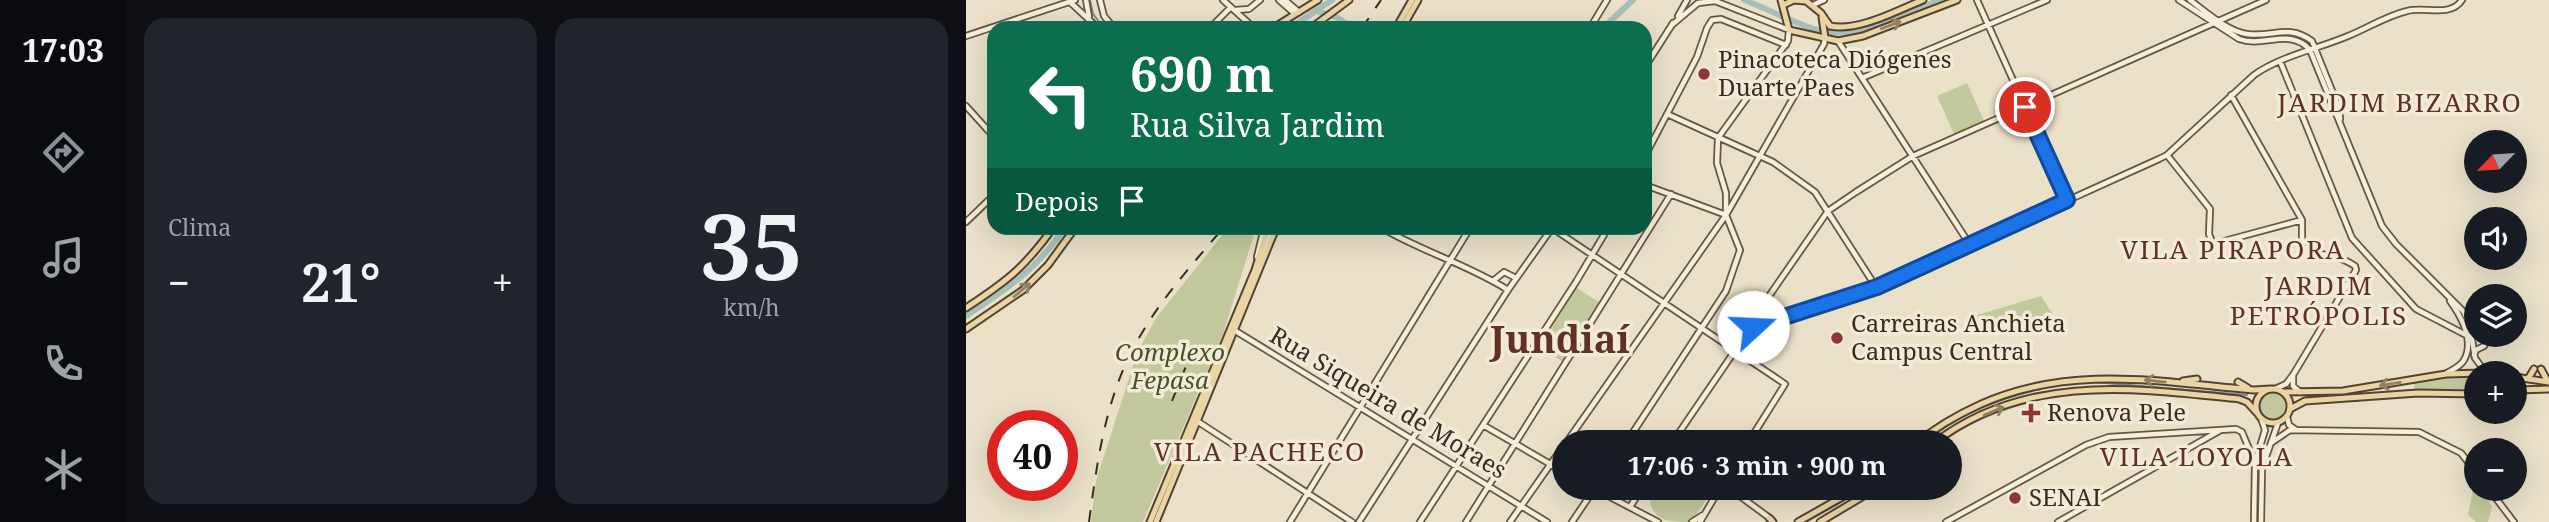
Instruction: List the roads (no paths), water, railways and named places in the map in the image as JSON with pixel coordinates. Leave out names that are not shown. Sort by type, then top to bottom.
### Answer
[{"type":"main road","points":[[1284,21],[1318,0]]},
{"type":"main road","points":[[1321,21],[1349,0]]},
{"type":"main road","points":[[1400,21],[1412,0]]},
{"type":"main road","points":[[1406,21],[1418,0]]},
{"type":"main road","points":[[1923,0],[1859,25],[1841,27],[1830,26],[1809,2],[1794,0],[1782,4],[1788,28],[1838,41],[1863,36],[1956,0]]},
{"type":"main road","points":[[1821,13],[1825,37]]},
{"type":"main road","points":[[966,308],[1014,274],[1033,256],[1047,235]]},
{"type":"main road","points":[[966,329],[1023,290],[1048,265],[1071,235]]},
{"type":"main road","points":[[1156,522],[1267,235]]},
{"type":"main road","points":[[1232,329],[1262,263],[1268,235]]},
{"type":"main road","points":[[2528,379],[2538,369],[2549,384]]},
{"type":"main road","points":[[1936,430],[1999,396],[2055,382],[2122,378],[2302,393],[2343,391],[2446,374],[2464,374]]},
{"type":"main road","points":[[2176,383],[2197,379]]},
{"type":"main road","points":[[2418,393],[2413,384],[2421,379]]},
{"type":"main road","points":[[2528,379],[2549,384]]},
{"type":"main road","points":[[2055,382],[2049,387],[2055,393]]},
{"type":"main road","points":[[2238,382],[2250,390]]},
{"type":"main road","points":[[2527,388],[2549,384]]},
{"type":"main road","points":[[1954,430],[2017,402],[2055,393],[2124,388],[2247,402],[2269,423],[2278,423],[2287,417],[2290,409],[2290,401],[2283,392]]},
{"type":"main road","points":[[2260,416],[2257,400],[2263,393],[2273,389]]},
{"type":"main road","points":[[2290,409],[2305,401],[2418,393],[2464,394]]},
{"type":"main road","points":[[1150,522],[1195,420]]},
{"type":"main road","points":[[1798,522],[1837,500]]},
{"type":"main road","points":[[1821,522],[1857,500]]},
{"type":"street","points":[[1086,0],[1087,14],[1092,21]]},
{"type":"street","points":[[1101,0],[1104,16],[1108,21]]},
{"type":"street","points":[[1223,0],[1246,21]]},
{"type":"street","points":[[1232,8],[1245,11],[1259,0]]},
{"type":"street","points":[[1279,0],[1297,13]]},
{"type":"street","points":[[1285,0],[1297,13]]},
{"type":"street","points":[[1594,21],[1607,0]]},
{"type":"street","points":[[1652,56],[1687,0]]},
{"type":"street","points":[[1809,2],[1824,0]]},
{"type":"street","points":[[1977,0],[2067,200]]},
{"type":"street","points":[[1862,78],[2047,0]]},
{"type":"street","points":[[2179,0],[2212,23],[2245,41],[2292,38],[2313,49]]},
{"type":"street","points":[[2190,0],[2239,32],[2250,35],[2296,32],[2312,41],[2341,124],[2382,226],[2460,307],[2467,317],[2476,361]]},
{"type":"street","points":[[1681,430],[1758,310],[1828,211],[1913,156],[2266,0]]},
{"type":"street","points":[[1734,350],[1749,330],[1769,320],[1877,287],[2167,155],[2231,95],[2260,71],[2280,61],[2395,15],[2418,9],[2448,10],[2456,7],[2462,0]]},
{"type":"street","points":[[1012,21],[1073,1],[1091,21]]},
{"type":"street","points":[[1635,430],[1726,291],[1740,250],[1726,215],[1727,199],[1717,163],[1718,138],[1787,45],[1788,28],[1715,1],[1698,3],[1673,23]]},
{"type":"street","points":[[1218,21],[1232,8]]},
{"type":"street","points":[[1652,143],[1697,57],[1712,20],[1721,19],[1787,45]]},
{"type":"street","points":[[966,36],[987,29]]},
{"type":"street","points":[[1575,430],[1726,215],[1825,44],[1825,37]]},
{"type":"street","points":[[1838,41],[1970,245]]},
{"type":"street","points":[[1693,56],[1701,46]]},
{"type":"street","points":[[2280,61],[2355,241],[2416,309],[2464,334]]},
{"type":"street","points":[[2231,95],[2302,220],[2302,254],[2313,253],[2356,266],[2355,273],[2293,375],[2286,384],[2273,389]]},
{"type":"street","points":[[966,106],[987,129]]},
{"type":"street","points":[[1667,114],[1773,162],[1815,192],[1877,287]]},
{"type":"street","points":[[2167,155],[2210,209],[2211,242],[2216,243],[2302,220]]},
{"type":"street","points":[[1652,187],[1726,215]]},
{"type":"street","points":[[1652,225],[1671,194]]},
{"type":"street","points":[[1727,199],[1735,199]]},
{"type":"street","points":[[966,222],[987,202]]},
{"type":"street","points":[[1394,235],[1508,290]]},
{"type":"street","points":[[1290,522],[1466,235]]},
{"type":"street","points":[[1359,522],[1508,290],[1547,235]]},
{"type":"street","points":[[1563,235],[1785,384],[1756,430]]},
{"type":"street","points":[[1420,522],[1604,235]]},
{"type":"street","points":[[1466,522],[1646,235]]},
{"type":"street","points":[[1493,281],[1504,272],[1516,278]]},
{"type":"street","points":[[2444,292],[2459,315],[2464,329]]},
{"type":"street","points":[[1752,320],[1769,320]]},
{"type":"street","name":"Rua Siqueira de Moraes","points":[[1232,329],[1547,522]]},
{"type":"street","points":[[2446,374],[2463,363],[2466,347]]},
{"type":"street","points":[[2466,357],[2471,361],[2476,350],[2482,347]]},
{"type":"street","points":[[2293,375],[2293,386],[2302,393]]},
{"type":"street","points":[[2254,522],[2255,463],[2265,430],[2260,416]]},
{"type":"street","points":[[2287,417],[2291,427],[2299,430]]},
{"type":"street","points":[[1195,420],[1352,522]]},
{"type":"street","points":[[2261,522],[2262,468],[2278,423]]},
{"type":"street","points":[[1483,425],[1551,464],[1510,522]]},
{"type":"street","points":[[2059,522],[2220,430]]},
{"type":"street","points":[[1946,522],[2085,445],[2101,439],[2239,430],[2255,463]]},
{"type":"street","points":[[2270,443],[2284,432],[2299,430],[2419,432],[2464,457]]},
{"type":"street","points":[[2245,442],[2259,449]]},
{"type":"street","points":[[1572,522],[1587,500]]},
{"type":"street","points":[[1616,500],[1658,522]]},
{"type":"street","points":[[1630,507],[1634,500]]},
{"type":"street","points":[[1700,522],[1713,500]]},
{"type":"street","points":[[1745,500],[1772,521]]},
{"type":"street","points":[[2498,501],[2514,522]]},
{"type":"street","points":[[1692,522],[1704,515]]},
{"type":"waterway","points":[[1090,0],[1093,14],[1098,21]]},
{"type":"waterway","points":[[1300,21],[1332,0]]},
{"type":"waterway","points":[[1610,21],[1633,0]]},
{"type":"waterway","points":[[1744,0],[1805,26],[1829,32],[1861,30],[1940,0]]},
{"type":"waterway","points":[[1317,11],[1342,21]]},
{"type":"waterway","points":[[966,316],[1032,267],[1060,235]]},
{"type":"waterway","points":[[2093,382],[2247,395]]},
{"type":"waterway","points":[[2054,386],[2073,383]]},
{"type":"waterway","points":[[1941,430],[1979,409],[2041,389]]},
{"type":"waterway","points":[[1806,522],[1845,500]]},
{"type":"railway","points":[[1367,21],[1381,0]]},
{"type":"railway","points":[[1089,522],[1104,433],[1124,368],[1153,315],[1217,235]]},
{"type":"railway","points":[[1172,401],[1188,361]]},
{"type":"place","name":"Pinacoteca Diógenes Duarte Paes","points":[[1704,74]]},
{"type":"place","name":"Carreiras Anchieta Campus Central","points":[[1837,338]]},
{"type":"place","name":"Renova Pele","points":[[2031,413]]},
{"type":"place","name":"SENAI","points":[[2015,498]]},
{"type":"district","name":"JARDIM BIZARRO","points":[[2400,103]]},
{"type":"district","name":"VILA PIRAPORA","points":[[2233,250]]},
{"type":"district","name":"JARDIM PETRÓPOLIS","points":[[2319,301]]},
{"type":"district","name":"Jundiaí","points":[[1560,340]]},
{"type":"district","name":"VILA PACHECO","points":[[1260,452]]},
{"type":"district","name":"VILA LOYOLA","points":[[2197,457]]},
{"type":"park label","name":"Complexo Fepasa","points":[[1170,367]]}]
